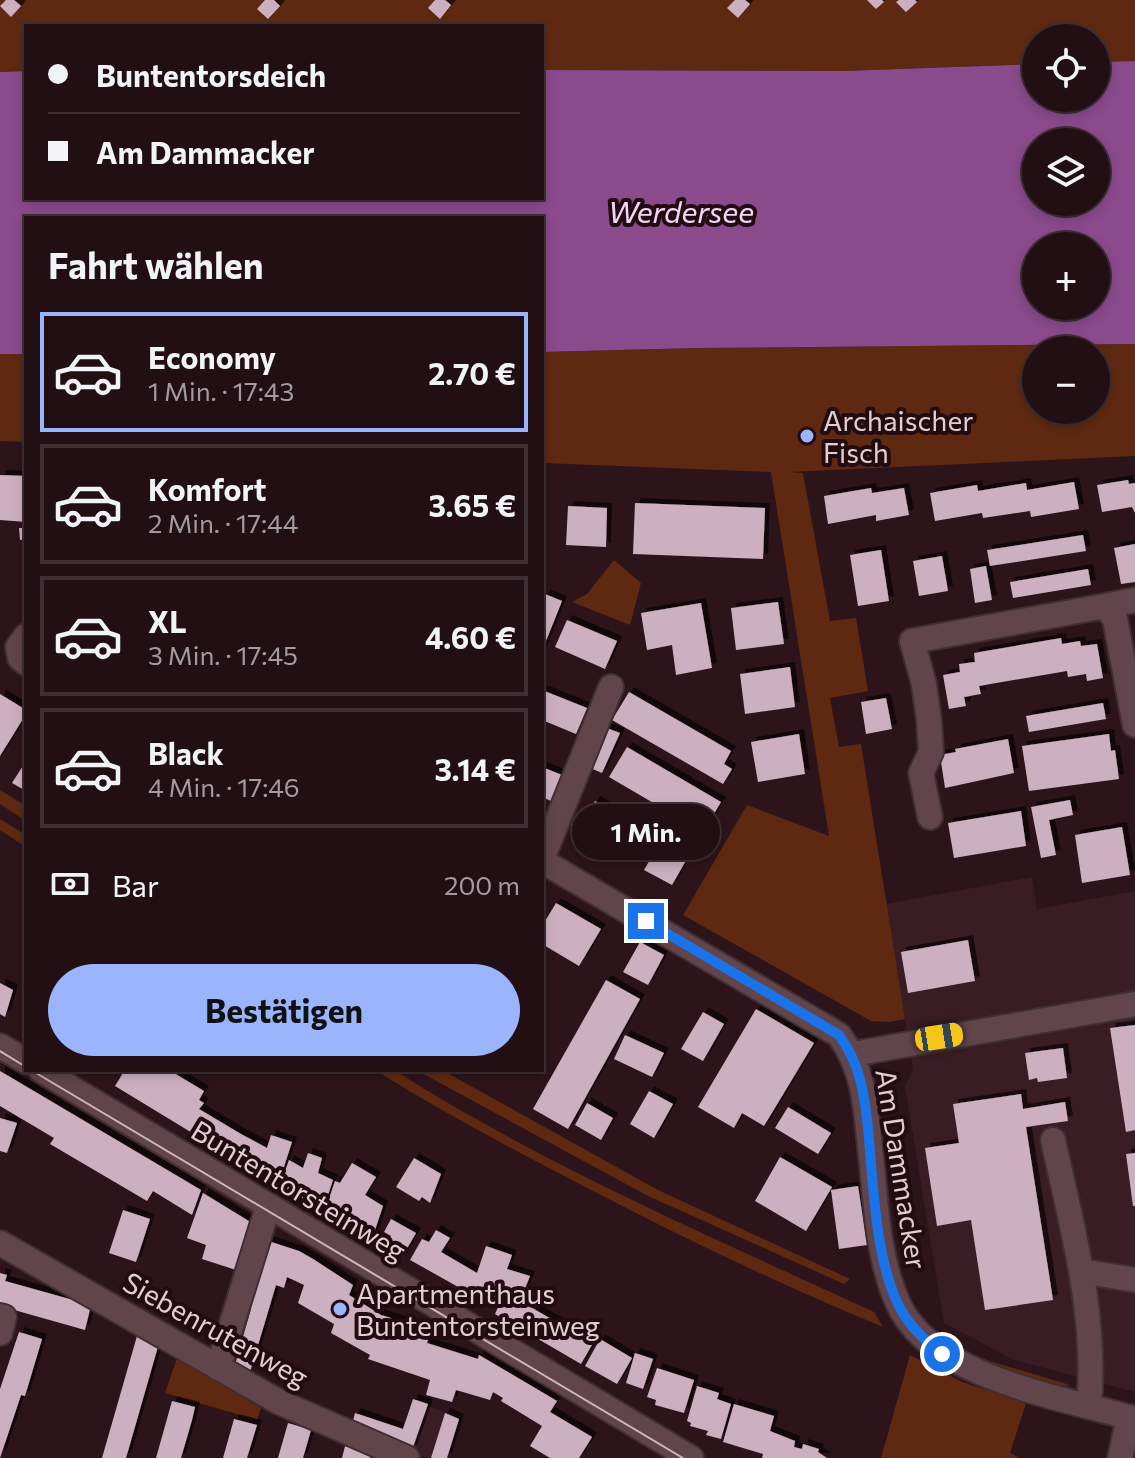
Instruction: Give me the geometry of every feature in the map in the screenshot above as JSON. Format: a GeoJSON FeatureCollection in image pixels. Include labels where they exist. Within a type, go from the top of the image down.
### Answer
{"type":"FeatureCollection","features":[{"type":"Feature","properties":{"kind":"street"},"geometry":{"type":"LineString","coordinates":[[930,817],[921,773],[931,752],[929,720],[924,684],[912,641],[1135,600]]}},
{"type":"Feature","properties":{"kind":"street"},"geometry":{"type":"LineString","coordinates":[[1105,606],[1115,619],[1135,725]]}},
{"type":"Feature","properties":{"kind":"street"},"geometry":{"type":"LineString","coordinates":[[24,639],[18,647],[20,658],[24,661]]}},
{"type":"Feature","properties":{"kind":"street"},"geometry":{"type":"LineString","coordinates":[[544,855],[611,687]]}},
{"type":"Feature","properties":{"kind":"street","name":"Am Dammacker"},"geometry":{"type":"LineString","coordinates":[[544,861],[839,1035],[853,1054],[864,1093],[882,1246],[892,1288],[908,1321],[923,1340],[983,1376],[1132,1418]]}},
{"type":"Feature","properties":{"kind":"street"},"geometry":{"type":"LineString","coordinates":[[853,1054],[1135,1004]]}},
{"type":"Feature","properties":{"kind":"street"},"geometry":{"type":"LineString","coordinates":[[0,1046],[24,1060]]}},
{"type":"Feature","properties":{"kind":"street","name":"Buntentorsteinweg"},"geometry":{"type":"LineString","coordinates":[[44,1072],[691,1458]]}},
{"type":"Feature","properties":{"kind":"street"},"geometry":{"type":"LineString","coordinates":[[1053,1140],[1081,1271],[1090,1333],[1089,1405]]}},
{"type":"Feature","properties":{"kind":"street"},"geometry":{"type":"LineString","coordinates":[[218,1368],[268,1207]]}},
{"type":"Feature","properties":{"kind":"street","name":"Siebenrutenweg"},"geometry":{"type":"LineString","coordinates":[[0,1243],[279,1402],[407,1458]]}},
{"type":"Feature","properties":{"kind":"street"},"geometry":{"type":"LineString","coordinates":[[1081,1271],[1135,1280]]}},
{"type":"Feature","properties":{"kind":"street"},"geometry":{"type":"LineString","coordinates":[[0,1316],[4,1317],[0,1333]]}},
{"type":"Feature","properties":{"kind":"street"},"geometry":{"type":"LineString","coordinates":[[1120,1458],[1132,1418]]}},
{"type":"Feature","properties":{"kind":"shaded area"},"geometry":{"type":"Polygon","coordinates":[[[0,0],[1135,0],[1135,61],[1110,62],[1110,24],[1022,24],[1022,65],[843,71],[544,70],[544,24],[24,24],[24,71],[0,72],[0,0]]]}},
{"type":"Feature","properties":{"kind":"shaded area"},"geometry":{"type":"Polygon","coordinates":[[[1110,344],[1135,344],[1135,456],[788,472],[803,473],[830,621],[856,618],[868,691],[830,698],[839,747],[861,744],[905,1019],[871,1021],[683,915],[747,805],[829,836],[771,472],[544,463],[544,352],[1022,345],[1022,424],[1110,424],[1110,344]]]}},
{"type":"Feature","properties":{"kind":"shaded area"},"geometry":{"type":"Polygon","coordinates":[[[0,354],[24,354],[24,442],[0,441],[0,354]]]}},
{"type":"Feature","properties":{"kind":"shaded area"},"geometry":{"type":"Polygon","coordinates":[[[614,560],[641,583],[630,625],[572,602],[587,594],[614,560]]]}},
{"type":"Feature","properties":{"kind":"shaded area"},"geometry":{"type":"Polygon","coordinates":[[[0,790],[24,805],[24,820],[0,804],[0,790]]]}},
{"type":"Feature","properties":{"kind":"shaded area"},"geometry":{"type":"Polygon","coordinates":[[[0,819],[24,834],[24,846],[0,830],[0,819]]]}},
{"type":"Feature","properties":{"kind":"shaded area"},"geometry":{"type":"Polygon","coordinates":[[[1032,877],[1037,909],[1135,891],[1135,1392],[1014,1360],[944,1323],[905,1087],[913,1069],[886,904],[1032,877]]]}},
{"type":"Feature","properties":{"kind":"shaded area"},"geometry":{"type":"Polygon","coordinates":[[[378,1072],[397,1072],[451,1105],[570,1169],[874,1312],[883,1327],[763,1275],[646,1218],[422,1099],[378,1072]]]}},
{"type":"Feature","properties":{"kind":"shaded area"},"geometry":{"type":"Polygon","coordinates":[[[420,1072],[446,1072],[658,1190],[850,1279],[844,1284],[648,1196],[420,1072]]]}},
{"type":"Feature","properties":{"kind":"shaded area"},"geometry":{"type":"Polygon","coordinates":[[[950,1349],[1070,1385],[1057,1386],[1026,1380],[950,1349]]]}},
{"type":"Feature","properties":{"kind":"shaded area"},"geometry":{"type":"Polygon","coordinates":[[[910,1355],[962,1382],[1026,1403],[1010,1453],[1020,1458],[881,1458],[910,1355]]]}},
{"type":"Feature","properties":{"kind":"shaded area"},"geometry":{"type":"Polygon","coordinates":[[[177,1358],[261,1408],[257,1420],[165,1393],[177,1358]]]}},
{"type":"Feature","properties":{"kind":"shaded area"},"geometry":{"type":"Polygon","coordinates":[[[413,1399],[459,1419],[447,1458],[427,1458],[397,1446],[413,1399]]]}},
{"type":"Feature","properties":{"kind":"water","name":"Werdersee"},"geometry":{"type":"Polygon","coordinates":[[[1135,61],[1135,344],[1110,344],[1110,336],[1022,336],[1022,345],[544,352],[544,216],[24,216],[24,354],[0,354],[0,72],[24,71],[24,200],[544,200],[544,70],[843,71],[1022,65],[1022,112],[1110,112],[1110,62],[1135,61]]]}},
{"type":"Feature","properties":{"kind":"building"},"geometry":{"type":"Polygon","coordinates":[[[6,0],[14,0],[21,6],[11,17],[0,6],[6,0]]]}},
{"type":"Feature","properties":{"kind":"building"},"geometry":{"type":"Polygon","coordinates":[[[265,0],[274,0],[280,6],[268,19],[257,9],[265,0]]]}},
{"type":"Feature","properties":{"kind":"building"},"geometry":{"type":"Polygon","coordinates":[[[435,0],[445,0],[451,5],[440,19],[428,8],[435,0]]]}},
{"type":"Feature","properties":{"kind":"building"},"geometry":{"type":"Polygon","coordinates":[[[735,0],[745,0],[750,4],[738,18],[727,8],[735,0]]]}},
{"type":"Feature","properties":{"kind":"building"},"geometry":{"type":"Polygon","coordinates":[[[867,0],[882,0],[884,2],[876,9],[867,0]]]}},
{"type":"Feature","properties":{"kind":"building"},"geometry":{"type":"Polygon","coordinates":[[[896,2],[917,2],[906,12],[896,2]]]}},
{"type":"Feature","properties":{"kind":"building"},"geometry":{"type":"Polygon","coordinates":[[[0,475],[24,476],[24,522],[0,520],[0,475]]]}},
{"type":"Feature","properties":{"kind":"building"},"geometry":{"type":"Polygon","coordinates":[[[1128,480],[1129,484],[1135,483],[1135,513],[1132,507],[1102,512],[1097,485],[1128,480]]]}},
{"type":"Feature","properties":{"kind":"building"},"geometry":{"type":"Polygon","coordinates":[[[1074,482],[1079,509],[1031,517],[1030,511],[983,518],[982,513],[935,521],[930,493],[977,485],[978,491],[1026,483],[1027,490],[1074,482]]]}},
{"type":"Feature","properties":{"kind":"building"},"geometry":{"type":"Polygon","coordinates":[[[871,488],[872,493],[904,488],[909,515],[876,521],[876,515],[828,524],[824,496],[871,488]]]}},
{"type":"Feature","properties":{"kind":"building"},"geometry":{"type":"Polygon","coordinates":[[[635,503],[765,508],[763,559],[633,554],[635,503]]]}},
{"type":"Feature","properties":{"kind":"building"},"geometry":{"type":"Polygon","coordinates":[[[568,506],[607,508],[606,547],[566,545],[568,506]]]}},
{"type":"Feature","properties":{"kind":"building"},"geometry":{"type":"Polygon","coordinates":[[[19,528],[24,528],[24,539],[20,540],[19,528]]]}},
{"type":"Feature","properties":{"kind":"building"},"geometry":{"type":"Polygon","coordinates":[[[1083,535],[1086,551],[990,566],[987,550],[1083,535]]]}},
{"type":"Feature","properties":{"kind":"building"},"geometry":{"type":"Polygon","coordinates":[[[1135,544],[1135,582],[1121,584],[1114,548],[1135,544]]]}},
{"type":"Feature","properties":{"kind":"building"},"geometry":{"type":"Polygon","coordinates":[[[881,550],[889,601],[858,606],[850,555],[881,550]]]}},
{"type":"Feature","properties":{"kind":"building"},"geometry":{"type":"Polygon","coordinates":[[[942,556],[948,591],[919,596],[913,561],[942,556]]]}},
{"type":"Feature","properties":{"kind":"building"},"geometry":{"type":"Polygon","coordinates":[[[986,566],[992,600],[975,603],[970,569],[986,566]]]}},
{"type":"Feature","properties":{"kind":"building"},"geometry":{"type":"Polygon","coordinates":[[[1088,569],[1091,585],[1013,598],[1010,582],[1088,569]]]}},
{"type":"Feature","properties":{"kind":"building"},"geometry":{"type":"Polygon","coordinates":[[[545,594],[562,601],[544,646],[546,614],[545,594]]]}},
{"type":"Feature","properties":{"kind":"building"},"geometry":{"type":"Polygon","coordinates":[[[778,602],[784,644],[736,650],[731,608],[778,602]]]}},
{"type":"Feature","properties":{"kind":"building"},"geometry":{"type":"Polygon","coordinates":[[[701,603],[712,668],[676,675],[672,645],[647,650],[641,613],[701,603]]]}},
{"type":"Feature","properties":{"kind":"building"},"geometry":{"type":"Polygon","coordinates":[[[567,620],[617,641],[605,669],[555,647],[567,620]]]}},
{"type":"Feature","properties":{"kind":"building"},"geometry":{"type":"Polygon","coordinates":[[[1061,638],[1062,644],[1080,641],[1081,646],[1097,644],[1103,678],[1087,681],[1086,674],[1068,677],[1067,671],[979,686],[981,694],[964,697],[966,706],[949,709],[943,675],[960,672],[959,664],[975,662],[974,653],[1061,638]]]}},
{"type":"Feature","properties":{"kind":"building"},"geometry":{"type":"Polygon","coordinates":[[[790,667],[795,707],[745,714],[740,674],[790,667]]]}},
{"type":"Feature","properties":{"kind":"building"},"geometry":{"type":"Polygon","coordinates":[[[544,691],[587,708],[576,734],[544,721],[544,691]]]}},
{"type":"Feature","properties":{"kind":"building"},"geometry":{"type":"Polygon","coordinates":[[[629,692],[731,751],[724,764],[732,769],[723,784],[612,720],[629,692]]]}},
{"type":"Feature","properties":{"kind":"building"},"geometry":{"type":"Polygon","coordinates":[[[0,694],[24,709],[24,717],[0,756],[0,694]]]}},
{"type":"Feature","properties":{"kind":"building"},"geometry":{"type":"Polygon","coordinates":[[[886,698],[892,729],[866,734],[861,702],[886,698]]]}},
{"type":"Feature","properties":{"kind":"building"},"geometry":{"type":"Polygon","coordinates":[[[1103,703],[1106,719],[1029,732],[1026,716],[1103,703]]]}},
{"type":"Feature","properties":{"kind":"building"},"geometry":{"type":"Polygon","coordinates":[[[604,727],[620,733],[602,773],[588,767],[604,727]]]}},
{"type":"Feature","properties":{"kind":"building"},"geometry":{"type":"Polygon","coordinates":[[[799,734],[805,774],[758,782],[751,742],[799,734]]]}},
{"type":"Feature","properties":{"kind":"building"},"geometry":{"type":"Polygon","coordinates":[[[1109,734],[1119,779],[1029,791],[1022,746],[1109,734]]]}},
{"type":"Feature","properties":{"kind":"building"},"geometry":{"type":"Polygon","coordinates":[[[1008,739],[1014,773],[945,788],[940,755],[956,752],[955,749],[1008,739]]]}},
{"type":"Feature","properties":{"kind":"building"},"geometry":{"type":"Polygon","coordinates":[[[627,747],[721,802],[703,832],[609,777],[627,747]]]}},
{"type":"Feature","properties":{"kind":"building"},"geometry":{"type":"Polygon","coordinates":[[[24,764],[24,790],[12,783],[24,764]]]}},
{"type":"Feature","properties":{"kind":"building"},"geometry":{"type":"Polygon","coordinates":[[[544,768],[562,775],[551,801],[544,798],[544,768]]]}},
{"type":"Feature","properties":{"kind":"building"},"geometry":{"type":"Polygon","coordinates":[[[1070,800],[1073,815],[1049,820],[1056,855],[1041,858],[1031,807],[1070,800]]]}},
{"type":"Feature","properties":{"kind":"building"},"geometry":{"type":"Polygon","coordinates":[[[595,801],[623,817],[603,849],[576,833],[595,801]]]}},
{"type":"Feature","properties":{"kind":"building"},"geometry":{"type":"Polygon","coordinates":[[[1021,811],[1026,846],[954,858],[948,823],[1021,811]]]}},
{"type":"Feature","properties":{"kind":"building"},"geometry":{"type":"Polygon","coordinates":[[[1122,827],[1130,875],[1082,883],[1075,835],[1122,827]]]}},
{"type":"Feature","properties":{"kind":"building"},"geometry":{"type":"Polygon","coordinates":[[[661,841],[688,857],[672,885],[644,870],[661,841]]]}},
{"type":"Feature","properties":{"kind":"building"},"geometry":{"type":"Polygon","coordinates":[[[556,903],[601,929],[579,966],[544,945],[544,923],[556,903]]]}},
{"type":"Feature","properties":{"kind":"building"},"geometry":{"type":"Polygon","coordinates":[[[968,940],[975,981],[908,993],[901,952],[968,940]]]}},
{"type":"Feature","properties":{"kind":"building"},"geometry":{"type":"Polygon","coordinates":[[[640,942],[664,955],[648,985],[623,972],[640,942]]]}},
{"type":"Feature","properties":{"kind":"building"},"geometry":{"type":"Polygon","coordinates":[[[606,980],[640,999],[568,1129],[533,1109],[606,980]]]}},
{"type":"Feature","properties":{"kind":"building"},"geometry":{"type":"Polygon","coordinates":[[[0,983],[13,990],[5,1017],[0,1014],[0,983]]]}},
{"type":"Feature","properties":{"kind":"building"},"geometry":{"type":"Polygon","coordinates":[[[756,1009],[814,1043],[764,1126],[742,1113],[734,1128],[698,1107],[756,1009]]]}},
{"type":"Feature","properties":{"kind":"building"},"geometry":{"type":"Polygon","coordinates":[[[703,1012],[724,1024],[703,1061],[681,1049],[703,1012]]]}},
{"type":"Feature","properties":{"kind":"building"},"geometry":{"type":"Polygon","coordinates":[[[1135,1025],[1135,1130],[1126,1132],[1110,1028],[1135,1025]]]}},
{"type":"Feature","properties":{"kind":"building"},"geometry":{"type":"Polygon","coordinates":[[[625,1035],[664,1053],[652,1077],[614,1059],[625,1035]]]}},
{"type":"Feature","properties":{"kind":"building"},"geometry":{"type":"Polygon","coordinates":[[[1063,1048],[1067,1078],[1038,1082],[1037,1078],[1029,1080],[1025,1053],[1063,1048]]]}},
{"type":"Feature","properties":{"kind":"building"},"geometry":{"type":"Polygon","coordinates":[[[0,1071],[201,1190],[192,1215],[153,1191],[147,1201],[50,1144],[54,1138],[0,1106],[0,1071]]]}},
{"type":"Feature","properties":{"kind":"building"},"geometry":{"type":"Polygon","coordinates":[[[172,1072],[204,1091],[199,1100],[204,1103],[199,1109],[241,1134],[267,1148],[271,1135],[292,1142],[278,1185],[115,1086],[123,1073],[172,1072]]]}},
{"type":"Feature","properties":{"kind":"building"},"geometry":{"type":"Polygon","coordinates":[[[649,1091],[673,1104],[654,1138],[630,1124],[649,1091]]]}},
{"type":"Feature","properties":{"kind":"building"},"geometry":{"type":"Polygon","coordinates":[[[1021,1094],[1023,1109],[1065,1102],[1068,1121],[1026,1127],[1053,1300],[985,1310],[971,1220],[937,1226],[925,1148],[959,1143],[953,1104],[1021,1094]]]}},
{"type":"Feature","properties":{"kind":"building"},"geometry":{"type":"Polygon","coordinates":[[[587,1103],[613,1118],[601,1140],[575,1125],[587,1103]]]}},
{"type":"Feature","properties":{"kind":"building"},"geometry":{"type":"Polygon","coordinates":[[[788,1107],[831,1133],[818,1154],[775,1128],[788,1107]]]}},
{"type":"Feature","properties":{"kind":"building"},"geometry":{"type":"Polygon","coordinates":[[[0,1118],[17,1123],[7,1153],[0,1151],[0,1118]]]}},
{"type":"Feature","properties":{"kind":"building"},"geometry":{"type":"Polygon","coordinates":[[[308,1153],[322,1158],[318,1173],[333,1180],[323,1210],[280,1186],[289,1160],[303,1168],[308,1153]]]}},
{"type":"Feature","properties":{"kind":"building"},"geometry":{"type":"Polygon","coordinates":[[[1135,1153],[1135,1206],[1133,1206],[1126,1154],[1135,1153]]]}},
{"type":"Feature","properties":{"kind":"building"},"geometry":{"type":"Polygon","coordinates":[[[780,1157],[832,1187],[806,1231],[755,1201],[780,1157]]]}},
{"type":"Feature","properties":{"kind":"building"},"geometry":{"type":"Polygon","coordinates":[[[414,1158],[441,1174],[430,1203],[422,1197],[419,1201],[396,1187],[414,1158]]]}},
{"type":"Feature","properties":{"kind":"building"},"geometry":{"type":"Polygon","coordinates":[[[352,1163],[376,1177],[365,1195],[383,1206],[372,1239],[325,1211],[335,1181],[340,1183],[352,1163]]]}},
{"type":"Feature","properties":{"kind":"building"},"geometry":{"type":"Polygon","coordinates":[[[858,1186],[867,1245],[839,1249],[831,1190],[858,1186]]]}},
{"type":"Feature","properties":{"kind":"building"},"geometry":{"type":"Polygon","coordinates":[[[203,1193],[252,1223],[236,1270],[202,1259],[206,1245],[187,1238],[203,1193]]]}},
{"type":"Feature","properties":{"kind":"building"},"geometry":{"type":"Polygon","coordinates":[[[123,1210],[150,1219],[136,1262],[109,1253],[123,1210]]]}},
{"type":"Feature","properties":{"kind":"building"},"geometry":{"type":"Polygon","coordinates":[[[391,1219],[416,1233],[402,1257],[384,1247],[391,1236],[384,1232],[391,1219]]]}},
{"type":"Feature","properties":{"kind":"building"},"geometry":{"type":"Polygon","coordinates":[[[436,1230],[450,1238],[441,1252],[477,1273],[486,1246],[512,1255],[507,1269],[530,1276],[520,1301],[593,1343],[581,1364],[495,1314],[499,1305],[469,1293],[410,1260],[422,1239],[429,1242],[436,1230]]]}},
{"type":"Feature","properties":{"kind":"building"},"geometry":{"type":"Polygon","coordinates":[[[262,1239],[313,1259],[353,1285],[349,1295],[381,1315],[431,1330],[427,1343],[478,1359],[479,1355],[557,1401],[550,1412],[592,1437],[579,1458],[550,1458],[530,1446],[542,1426],[501,1401],[503,1398],[493,1392],[490,1400],[456,1390],[452,1402],[426,1395],[430,1380],[368,1359],[370,1355],[331,1333],[334,1324],[298,1303],[304,1285],[287,1277],[284,1288],[276,1285],[250,1372],[234,1368],[251,1309],[242,1306],[262,1239]]]}},
{"type":"Feature","properties":{"kind":"building"},"geometry":{"type":"Polygon","coordinates":[[[0,1273],[7,1275],[5,1281],[91,1305],[85,1330],[0,1306],[0,1273]]]}},
{"type":"Feature","properties":{"kind":"building"},"geometry":{"type":"Polygon","coordinates":[[[19,1332],[42,1339],[25,1396],[21,1395],[0,1458],[0,1389],[19,1332]]]}},
{"type":"Feature","properties":{"kind":"building"},"geometry":{"type":"Polygon","coordinates":[[[137,1336],[159,1343],[126,1458],[102,1458],[137,1336]]]}},
{"type":"Feature","properties":{"kind":"building"},"geometry":{"type":"Polygon","coordinates":[[[600,1339],[632,1358],[617,1384],[585,1366],[600,1339]]]}},
{"type":"Feature","properties":{"kind":"building"},"geometry":{"type":"Polygon","coordinates":[[[635,1353],[653,1359],[643,1389],[626,1383],[635,1353]]]}},
{"type":"Feature","properties":{"kind":"building"},"geometry":{"type":"Polygon","coordinates":[[[657,1368],[694,1380],[684,1413],[655,1405],[656,1400],[647,1397],[657,1368]]]}},
{"type":"Feature","properties":{"kind":"building"},"geometry":{"type":"Polygon","coordinates":[[[697,1386],[719,1393],[717,1399],[731,1404],[721,1439],[706,1435],[708,1431],[690,1426],[691,1423],[687,1421],[697,1386]]]}},
{"type":"Feature","properties":{"kind":"building"},"geometry":{"type":"Polygon","coordinates":[[[413,1399],[428,1404],[412,1450],[351,1428],[355,1413],[403,1429],[413,1399]]]}},
{"type":"Feature","properties":{"kind":"building"},"geometry":{"type":"Polygon","coordinates":[[[172,1401],[195,1407],[192,1420],[181,1458],[156,1458],[172,1401]]]}},
{"type":"Feature","properties":{"kind":"building"},"geometry":{"type":"Polygon","coordinates":[[[734,1404],[774,1416],[770,1431],[795,1441],[794,1447],[802,1449],[803,1444],[819,1449],[818,1452],[827,1458],[762,1458],[763,1454],[723,1442],[734,1404]]]}},
{"type":"Feature","properties":{"kind":"building"},"geometry":{"type":"Polygon","coordinates":[[[445,1413],[459,1419],[447,1458],[431,1458],[445,1413]]]}},
{"type":"Feature","properties":{"kind":"building"},"geometry":{"type":"Polygon","coordinates":[[[234,1419],[257,1425],[247,1458],[223,1458],[234,1419]]]}},
{"type":"Feature","properties":{"kind":"building"},"geometry":{"type":"Polygon","coordinates":[[[288,1423],[311,1430],[303,1458],[278,1458],[288,1423]]]}},
{"type":"Feature","properties":{"kind":"building"},"geometry":{"type":"Polygon","coordinates":[[[345,1446],[371,1454],[370,1458],[342,1458],[345,1446]]]}},
{"type":"Feature","properties":{"kind":"tram line"},"geometry":{"type":"LineString","coordinates":[[0,1051],[24,1066]]}},
{"type":"Feature","properties":{"kind":"tram line"},"geometry":{"type":"LineString","coordinates":[[34,1072],[683,1458]]}},
{"type":"Feature","properties":{"kind":"place","name":"Archaischer Fisch"},"geometry":{"type":"Point","coordinates":[807,436]}},
{"type":"Feature","properties":{"kind":"place","name":"Apartmenthaus Buntentorsteinweg"},"geometry":{"type":"Point","coordinates":[340,1309]}},
{"type":"Feature","properties":{"kind":"route"},"geometry":{"type":"LineString","coordinates":[[646,921],[839,1035],[853,1054],[864,1093],[876,1207],[892,1288],[908,1321],[923,1340],[942,1354]]}}]}
